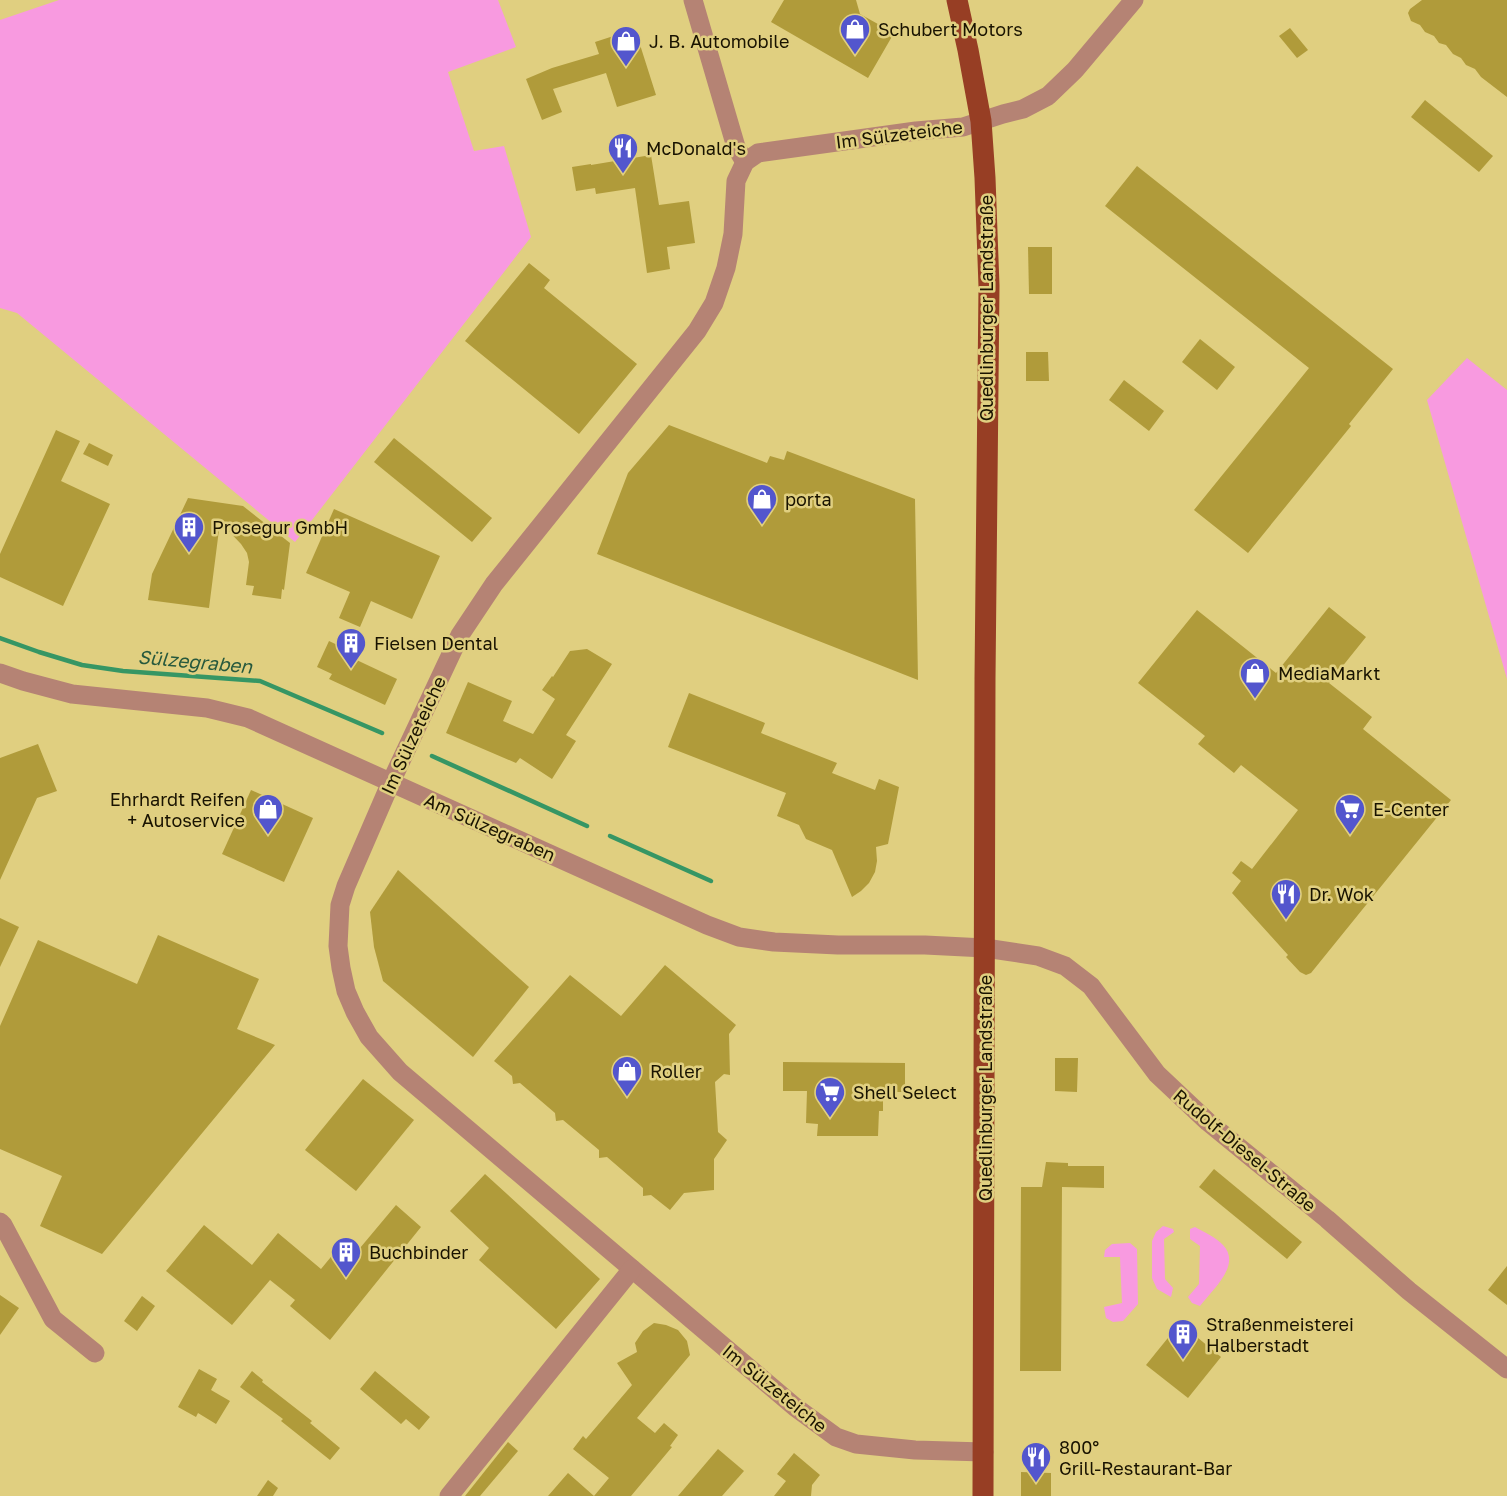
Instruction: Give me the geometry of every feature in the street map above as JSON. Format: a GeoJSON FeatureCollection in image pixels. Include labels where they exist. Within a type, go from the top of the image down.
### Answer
{"type":"FeatureCollection","features":[{"type":"Feature","properties":{"kind":"main road","name":"Quedlinburger Landstraße"},"geometry":{"type":"LineString","coordinates":[[957,0],[981,121],[989,286],[983,1496]]}},
{"type":"Feature","properties":{"kind":"street"},"geometry":{"type":"LineString","coordinates":[[693,0],[736,147],[745,162]]}},
{"type":"Feature","properties":{"kind":"street","name":"Im Sülzeteiche"},"geometry":{"type":"LineString","coordinates":[[984,1452],[880,1447],[844,1441],[826,1431],[400,1072],[369,1037],[346,991],[341,968],[338,926],[340,905],[391,782],[460,635],[494,584],[672,364],[714,303],[726,268],[733,234],[736,181],[745,162],[758,153],[963,127],[1023,110],[1048,96],[1075,70],[1134,0]]}},
{"type":"Feature","properties":{"kind":"street","name":"Am Sülzegraben"},"geometry":{"type":"LineString","coordinates":[[0,673],[72,694],[207,708],[248,718],[739,937],[788,944],[985,947]]}},
{"type":"Feature","properties":{"kind":"street","name":"Rudolf-Diesel-Straße"},"geometry":{"type":"LineString","coordinates":[[985,947],[1045,958],[1065,966],[1083,979],[1100,997],[1157,1074],[1183,1100],[1507,1369]]}},
{"type":"Feature","properties":{"kind":"street"},"geometry":{"type":"LineString","coordinates":[[0,1222],[53,1319],[94,1353]]}},
{"type":"Feature","properties":{"kind":"street"},"geometry":{"type":"LineString","coordinates":[[449,1496],[632,1269]]}},
{"type":"Feature","properties":{"kind":"shaded area"},"geometry":{"type":"Polygon","coordinates":[[[59,0],[498,0],[516,47],[448,72],[474,151],[504,146],[531,237],[295,542],[17,313],[0,308],[0,20],[59,0]]]}},
{"type":"Feature","properties":{"kind":"shaded area"},"geometry":{"type":"Polygon","coordinates":[[[1467,358],[1507,390],[1507,679],[1427,400],[1467,358]]]}},
{"type":"Feature","properties":{"kind":"shaded area"},"geometry":{"type":"Polygon","coordinates":[[[1163,1226],[1173,1229],[1174,1232],[1164,1239],[1165,1279],[1173,1288],[1171,1297],[1157,1289],[1152,1278],[1152,1241],[1163,1226]]]}},
{"type":"Feature","properties":{"kind":"shaded area"},"geometry":{"type":"Polygon","coordinates":[[[1195,1227],[1223,1245],[1229,1261],[1218,1285],[1200,1306],[1192,1303],[1188,1297],[1199,1284],[1200,1246],[1190,1239],[1190,1229],[1195,1227]]]}},
{"type":"Feature","properties":{"kind":"shaded area"},"geometry":{"type":"Polygon","coordinates":[[[1130,1243],[1137,1249],[1138,1304],[1123,1321],[1113,1322],[1106,1318],[1104,1307],[1122,1303],[1120,1257],[1104,1257],[1105,1250],[1112,1244],[1130,1243]]]}},
{"type":"Feature","properties":{"kind":"building","name":"Schubert Motors"},"geometry":{"type":"Polygon","coordinates":[[[784,0],[856,0],[860,14],[894,33],[868,78],[771,22],[784,0]]]}},
{"type":"Feature","properties":{"kind":"building"},"geometry":{"type":"Polygon","coordinates":[[[1422,0],[1507,0],[1507,97],[1453,54],[1446,45],[1439,43],[1420,25],[1411,21],[1408,13],[1410,9],[1422,0]]]}},
{"type":"Feature","properties":{"kind":"building"},"geometry":{"type":"Polygon","coordinates":[[[1290,28],[1308,50],[1297,58],[1279,36],[1290,28]]]}},
{"type":"Feature","properties":{"kind":"building"},"geometry":{"type":"Polygon","coordinates":[[[635,29],[656,95],[617,107],[606,73],[553,89],[562,112],[542,120],[526,79],[599,54],[595,42],[635,29]]]}},
{"type":"Feature","properties":{"kind":"building"},"geometry":{"type":"Polygon","coordinates":[[[1425,100],[1493,156],[1479,172],[1411,117],[1425,100]]]}},
{"type":"Feature","properties":{"kind":"building"},"geometry":{"type":"Polygon","coordinates":[[[651,155],[659,205],[689,201],[695,243],[667,247],[670,269],[647,273],[635,188],[596,194],[595,188],[576,191],[572,167],[651,155]]]}},
{"type":"Feature","properties":{"kind":"building"},"geometry":{"type":"Polygon","coordinates":[[[1137,166],[1393,369],[1349,424],[1351,426],[1248,553],[1194,510],[1309,368],[1105,206],[1137,166]]]}},
{"type":"Feature","properties":{"kind":"building"},"geometry":{"type":"Polygon","coordinates":[[[1028,247],[1052,247],[1052,294],[1029,294],[1028,247]]]}},
{"type":"Feature","properties":{"kind":"building"},"geometry":{"type":"Polygon","coordinates":[[[529,263],[550,280],[544,288],[637,364],[579,434],[465,341],[529,263]]]}},
{"type":"Feature","properties":{"kind":"building"},"geometry":{"type":"Polygon","coordinates":[[[1200,339],[1235,367],[1217,390],[1182,362],[1200,339]]]}},
{"type":"Feature","properties":{"kind":"building"},"geometry":{"type":"Polygon","coordinates":[[[1026,352],[1048,352],[1049,381],[1026,381],[1026,352]]]}},
{"type":"Feature","properties":{"kind":"building"},"geometry":{"type":"Polygon","coordinates":[[[1124,380],[1164,411],[1149,431],[1109,400],[1124,380]]]}},
{"type":"Feature","properties":{"kind":"building","name":"porta"},"geometry":{"type":"Polygon","coordinates":[[[669,425],[767,463],[770,456],[784,460],[787,451],[915,499],[918,680],[597,554],[628,473],[669,425]]]}},
{"type":"Feature","properties":{"kind":"building"},"geometry":{"type":"Polygon","coordinates":[[[56,430],[80,441],[61,481],[110,504],[63,606],[0,577],[0,554],[56,430]]]}},
{"type":"Feature","properties":{"kind":"building"},"geometry":{"type":"Polygon","coordinates":[[[394,438],[492,518],[472,542],[374,462],[394,438]]]}},
{"type":"Feature","properties":{"kind":"building"},"geometry":{"type":"Polygon","coordinates":[[[89,443],[113,455],[108,466],[83,454],[89,443]]]}},
{"type":"Feature","properties":{"kind":"building","name":"Prosegur GmbH"},"geometry":{"type":"Polygon","coordinates":[[[188,498],[243,506],[290,543],[281,599],[252,595],[254,586],[246,585],[249,562],[247,553],[220,522],[209,608],[148,600],[152,574],[188,498]]]}},
{"type":"Feature","properties":{"kind":"building"},"geometry":{"type":"Polygon","coordinates":[[[334,509],[440,556],[412,619],[371,601],[360,627],[339,618],[350,592],[306,573],[334,509]]]}},
{"type":"Feature","properties":{"kind":"building"},"geometry":{"type":"Polygon","coordinates":[[[1329,607],[1366,637],[1329,683],[1372,717],[1363,729],[1451,800],[1311,973],[1306,975],[1286,957],[1288,955],[1232,893],[1241,881],[1232,873],[1241,861],[1252,869],[1298,810],[1241,765],[1234,773],[1198,744],[1205,736],[1138,683],[1197,610],[1276,673],[1329,607]]]}},
{"type":"Feature","properties":{"kind":"building","name":"Fielsen Dental"},"geometry":{"type":"Polygon","coordinates":[[[329,641],[348,650],[346,655],[397,679],[385,705],[329,679],[332,674],[317,667],[329,641]]]}},
{"type":"Feature","properties":{"kind":"building"},"geometry":{"type":"Polygon","coordinates":[[[587,649],[612,664],[566,735],[576,741],[552,779],[520,758],[516,763],[446,733],[468,682],[512,701],[503,721],[533,734],[555,699],[542,690],[570,651],[587,649]]]}},
{"type":"Feature","properties":{"kind":"building"},"geometry":{"type":"Polygon","coordinates":[[[689,693],[765,723],[761,733],[837,763],[832,773],[875,790],[879,779],[899,787],[888,844],[876,847],[875,872],[861,891],[852,897],[832,850],[806,839],[799,825],[777,816],[786,793],[668,747],[689,693]]]}},
{"type":"Feature","properties":{"kind":"building"},"geometry":{"type":"Polygon","coordinates":[[[38,744],[57,791],[37,798],[0,880],[0,758],[38,744]]]}},
{"type":"Feature","properties":{"kind":"building","name":"Ehrhardt Reifen + Autoservice"},"geometry":{"type":"Polygon","coordinates":[[[251,790],[313,818],[284,882],[222,854],[251,790]]]}},
{"type":"Feature","properties":{"kind":"building"},"geometry":{"type":"Polygon","coordinates":[[[398,870],[529,987],[473,1057],[383,981],[374,947],[370,912],[398,870]]]}},
{"type":"Feature","properties":{"kind":"building"},"geometry":{"type":"Polygon","coordinates":[[[0,918],[19,927],[0,967],[0,918]]]}},
{"type":"Feature","properties":{"kind":"building"},"geometry":{"type":"Polygon","coordinates":[[[158,935],[259,979],[237,1029],[275,1045],[102,1254],[40,1226],[62,1176],[0,1149],[0,1026],[38,940],[137,984],[158,935]]]}},
{"type":"Feature","properties":{"kind":"building","name":"Roller"},"geometry":{"type":"Polygon","coordinates":[[[665,965],[736,1025],[729,1034],[730,1075],[724,1074],[715,1082],[718,1132],[727,1140],[714,1159],[714,1190],[684,1193],[670,1210],[651,1195],[643,1196],[643,1188],[607,1157],[599,1158],[599,1150],[563,1120],[556,1121],[555,1113],[520,1083],[513,1084],[512,1076],[494,1061],[570,975],[621,1016],[665,965]]]}},
{"type":"Feature","properties":{"kind":"building"},"geometry":{"type":"Polygon","coordinates":[[[1055,1058],[1078,1058],[1077,1092],[1055,1091],[1055,1058]]]}},
{"type":"Feature","properties":{"kind":"building"},"geometry":{"type":"Polygon","coordinates":[[[783,1062],[905,1063],[905,1092],[883,1092],[883,1111],[879,1111],[878,1136],[817,1136],[818,1124],[806,1123],[807,1091],[783,1091],[783,1062]]]}},
{"type":"Feature","properties":{"kind":"building"},"geometry":{"type":"Polygon","coordinates":[[[363,1079],[414,1120],[356,1191],[305,1150],[363,1079]]]}},
{"type":"Feature","properties":{"kind":"building"},"geometry":{"type":"Polygon","coordinates":[[[1046,1162],[1068,1163],[1068,1166],[1104,1166],[1104,1188],[1062,1187],[1061,1371],[1020,1371],[1021,1187],[1042,1187],[1046,1162]]]}},
{"type":"Feature","properties":{"kind":"building"},"geometry":{"type":"Polygon","coordinates":[[[1214,1169],[1302,1242],[1287,1259],[1199,1187],[1214,1169]]]}},
{"type":"Feature","properties":{"kind":"building"},"geometry":{"type":"Polygon","coordinates":[[[485,1174],[600,1279],[556,1329],[479,1260],[489,1248],[450,1211],[485,1174]]]}},
{"type":"Feature","properties":{"kind":"building"},"geometry":{"type":"Polygon","coordinates":[[[396,1205],[421,1227],[330,1340],[290,1306],[295,1300],[270,1280],[232,1325],[166,1271],[204,1225],[252,1265],[278,1233],[321,1269],[335,1252],[360,1248],[396,1205]]]}},
{"type":"Feature","properties":{"kind":"building"},"geometry":{"type":"Polygon","coordinates":[[[1507,1266],[1507,1305],[1488,1290],[1507,1266]]]}},
{"type":"Feature","properties":{"kind":"building"},"geometry":{"type":"Polygon","coordinates":[[[0,1295],[19,1308],[0,1335],[0,1295]]]}},
{"type":"Feature","properties":{"kind":"building"},"geometry":{"type":"Polygon","coordinates":[[[142,1296],[155,1306],[137,1331],[124,1321],[142,1296]]]}},
{"type":"Feature","properties":{"kind":"building"},"geometry":{"type":"Polygon","coordinates":[[[654,1323],[678,1330],[687,1341],[690,1355],[637,1418],[655,1433],[664,1423],[678,1435],[670,1446],[672,1447],[631,1496],[594,1496],[609,1478],[573,1449],[583,1436],[586,1439],[632,1385],[617,1363],[637,1352],[635,1343],[643,1331],[654,1323]]]}},
{"type":"Feature","properties":{"kind":"building","name":"Straßenmeisterei Halberstadt"},"geometry":{"type":"Polygon","coordinates":[[[1180,1323],[1221,1357],[1188,1398],[1146,1365],[1180,1323]]]}},
{"type":"Feature","properties":{"kind":"building"},"geometry":{"type":"Polygon","coordinates":[[[199,1369],[217,1379],[211,1390],[230,1401],[216,1424],[198,1413],[196,1417],[178,1407],[199,1369]]]}},
{"type":"Feature","properties":{"kind":"building"},"geometry":{"type":"Polygon","coordinates":[[[252,1371],[340,1448],[330,1460],[281,1421],[283,1419],[240,1387],[252,1371]]]}},
{"type":"Feature","properties":{"kind":"building"},"geometry":{"type":"Polygon","coordinates":[[[375,1371],[430,1417],[419,1430],[406,1419],[401,1424],[360,1389],[375,1371]]]}},
{"type":"Feature","properties":{"kind":"building"},"geometry":{"type":"Polygon","coordinates":[[[508,1442],[518,1451],[480,1496],[465,1496],[508,1442]]]}},
{"type":"Feature","properties":{"kind":"building"},"geometry":{"type":"Polygon","coordinates":[[[718,1449],[744,1471],[722,1496],[678,1496],[718,1449]]]}},
{"type":"Feature","properties":{"kind":"building"},"geometry":{"type":"Polygon","coordinates":[[[794,1453],[820,1475],[812,1485],[811,1496],[774,1496],[786,1481],[777,1474],[794,1453]]]}},
{"type":"Feature","properties":{"kind":"building","name":"800° Grill-Restaurant-Bar"},"geometry":{"type":"Polygon","coordinates":[[[1021,1472],[1051,1473],[1051,1496],[1021,1496],[1021,1472]]]}},
{"type":"Feature","properties":{"kind":"building"},"geometry":{"type":"Polygon","coordinates":[[[568,1473],[594,1496],[548,1496],[568,1473]]]}},
{"type":"Feature","properties":{"kind":"building"},"geometry":{"type":"Polygon","coordinates":[[[268,1480],[278,1488],[273,1496],[257,1496],[268,1480]]]}},
{"type":"Feature","properties":{"kind":"waterway","name":"Sülzegraben"},"geometry":{"type":"LineString","coordinates":[[0,638],[82,665],[123,671],[260,681],[382,733]]}},
{"type":"Feature","properties":{"kind":"waterway","name":"Sülzegraben"},"geometry":{"type":"LineString","coordinates":[[432,756],[587,826]]}},
{"type":"Feature","properties":{"kind":"waterway","name":"Sülzegraben"},"geometry":{"type":"LineString","coordinates":[[610,836],[711,881]]}},
{"type":"Feature","properties":{"kind":"place","name":"Schubert Motors"},"geometry":{"type":"Point","coordinates":[855,56]}},
{"type":"Feature","properties":{"kind":"place","name":"J. B. Automobile"},"geometry":{"type":"Point","coordinates":[626,68]}},
{"type":"Feature","properties":{"kind":"place","name":"McDonald's"},"geometry":{"type":"Point","coordinates":[623,175]}},
{"type":"Feature","properties":{"kind":"place","name":"porta"},"geometry":{"type":"Point","coordinates":[762,526]}},
{"type":"Feature","properties":{"kind":"place","name":"Prosegur GmbH"},"geometry":{"type":"Point","coordinates":[189,554]}},
{"type":"Feature","properties":{"kind":"place","name":"Fielsen Dental"},"geometry":{"type":"Point","coordinates":[351,670]}},
{"type":"Feature","properties":{"kind":"place","name":"MediaMarkt"},"geometry":{"type":"Point","coordinates":[1255,700]}},
{"type":"Feature","properties":{"kind":"place","name":"Ehrhardt Reifen + Autoservice"},"geometry":{"type":"Point","coordinates":[268,836]}},
{"type":"Feature","properties":{"kind":"place","name":"E-Center"},"geometry":{"type":"Point","coordinates":[1350,836]}},
{"type":"Feature","properties":{"kind":"place","name":"Dr. Wok"},"geometry":{"type":"Point","coordinates":[1286,921]}},
{"type":"Feature","properties":{"kind":"place","name":"Roller"},"geometry":{"type":"Point","coordinates":[627,1098]}},
{"type":"Feature","properties":{"kind":"place","name":"Shell Select"},"geometry":{"type":"Point","coordinates":[830,1119]}},
{"type":"Feature","properties":{"kind":"place","name":"Buchbinder"},"geometry":{"type":"Point","coordinates":[346,1279]}},
{"type":"Feature","properties":{"kind":"place","name":"Straßenmeisterei Halberstadt"},"geometry":{"type":"Point","coordinates":[1183,1361]}},
{"type":"Feature","properties":{"kind":"place","name":"800° Grill-Restaurant-Bar"},"geometry":{"type":"Point","coordinates":[1036,1484]}}]}
